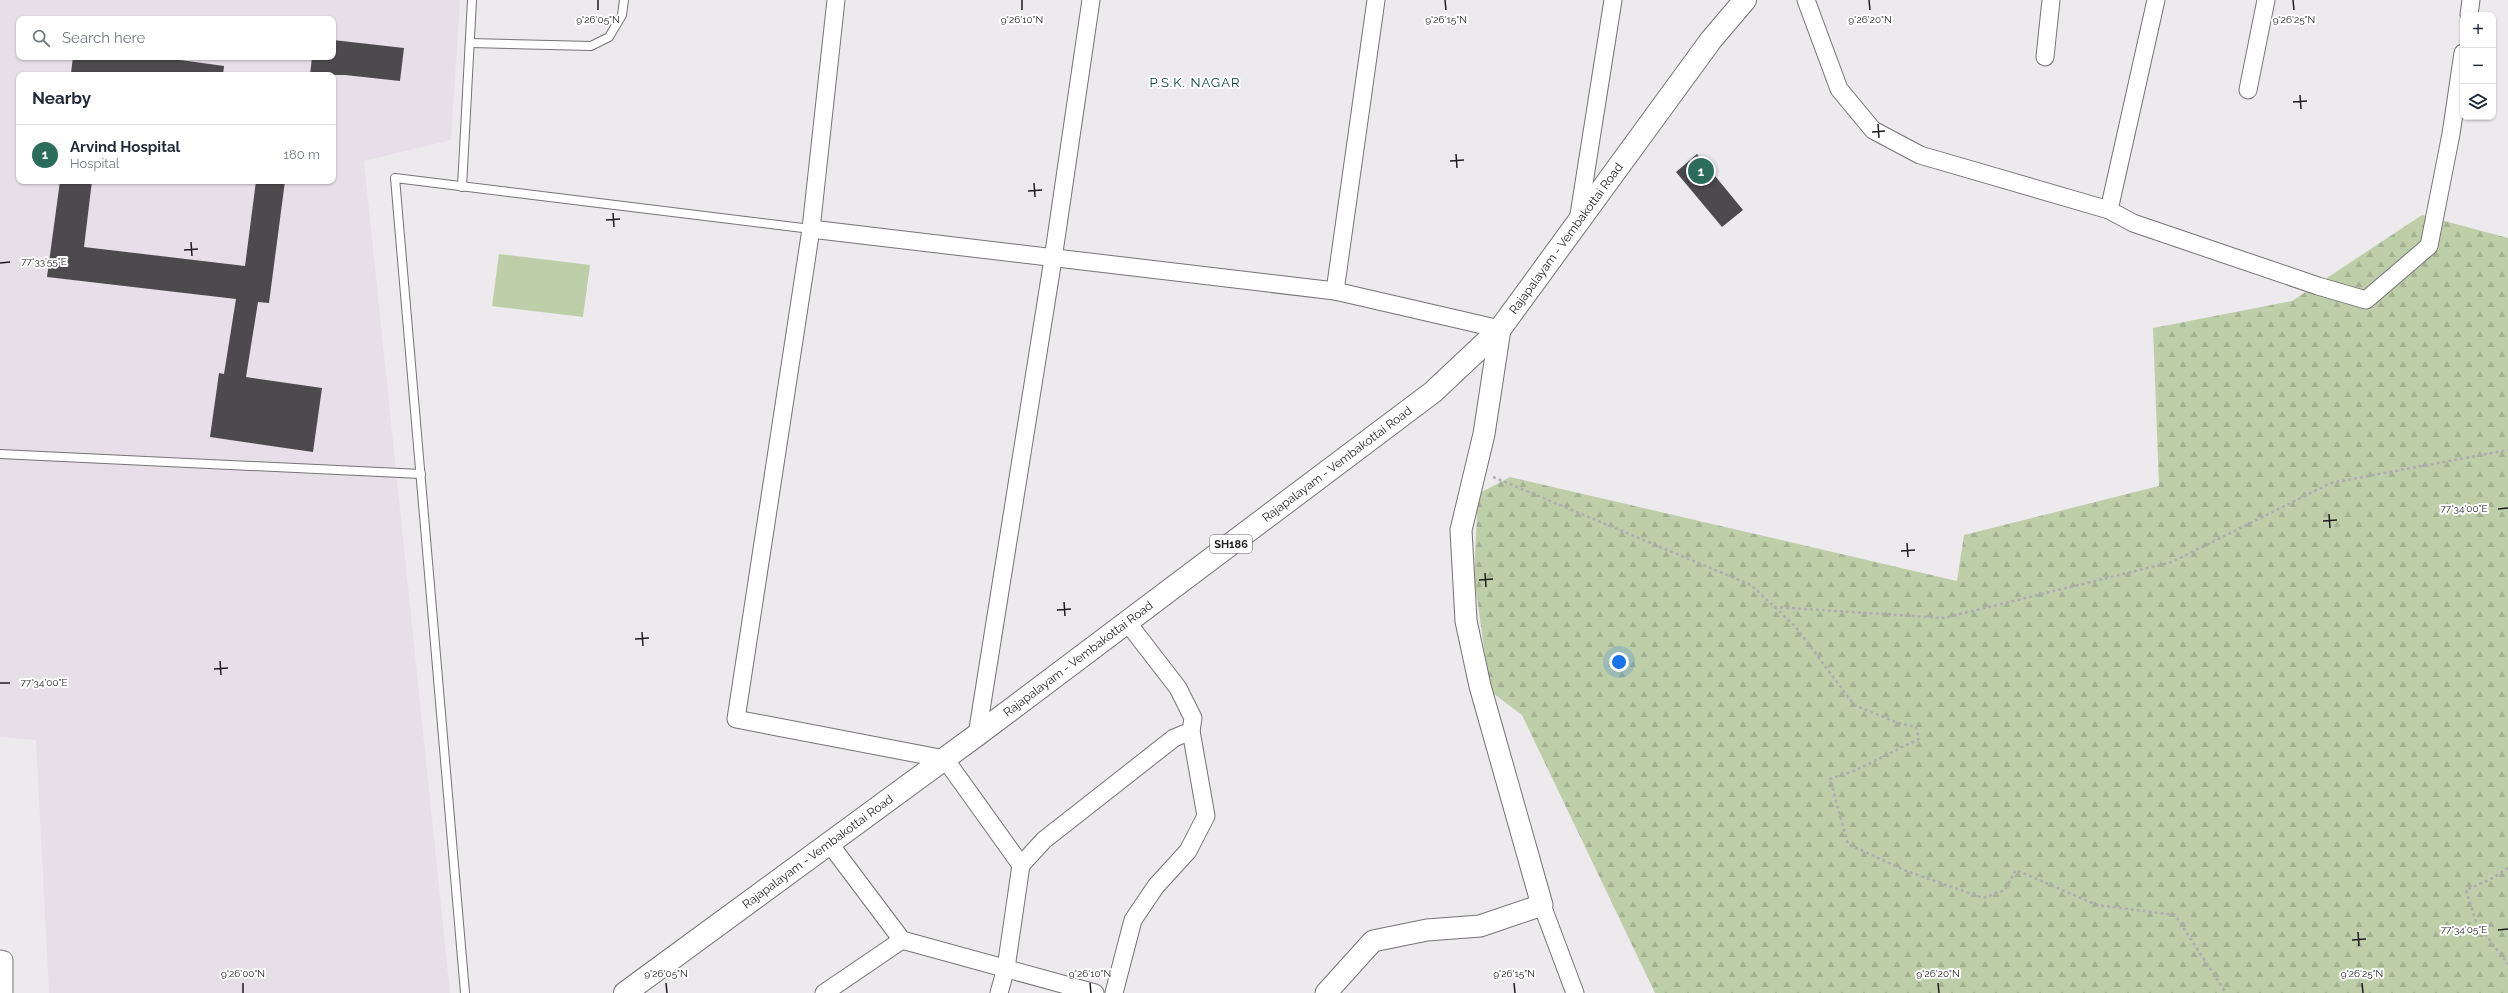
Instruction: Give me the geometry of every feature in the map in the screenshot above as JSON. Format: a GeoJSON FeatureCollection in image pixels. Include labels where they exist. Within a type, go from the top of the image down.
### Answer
{"type":"FeatureCollection","features":[{"type":"Feature","properties":{"kind":"main road","name":"Rajapalayam - Vembakottai Road"},"geometry":{"type":"LineString","coordinates":[[625,993],[945,759],[1433,392],[1500,329],[1711,40],[1745,0]]}},
{"type":"Feature","properties":{"kind":"street"},"geometry":{"type":"LineString","coordinates":[[836,0],[811,229],[736,719],[945,759],[1021,865]]}},
{"type":"Feature","properties":{"kind":"street"},"geometry":{"type":"LineString","coordinates":[[976,735],[1053,259],[1091,0]]}},
{"type":"Feature","properties":{"kind":"street"},"geometry":{"type":"LineString","coordinates":[[1335,291],[1376,0]]}},
{"type":"Feature","properties":{"kind":"street"},"geometry":{"type":"LineString","coordinates":[[1577,223],[1613,0]]}},
{"type":"Feature","properties":{"kind":"street"},"geometry":{"type":"LineString","coordinates":[[1806,0],[1839,89],[1873,130],[1920,155],[2109,210],[2133,223],[2318,286],[2366,300],[2429,246],[2451,134],[2460,73]]}},
{"type":"Feature","properties":{"kind":"street"},"geometry":{"type":"LineString","coordinates":[[2044,57],[2051,0]]}},
{"type":"Feature","properties":{"kind":"street"},"geometry":{"type":"LineString","coordinates":[[2109,210],[2156,0]]}},
{"type":"Feature","properties":{"kind":"street"},"geometry":{"type":"LineString","coordinates":[[2248,90],[2266,0]]}},
{"type":"Feature","properties":{"kind":"street"},"geometry":{"type":"LineString","coordinates":[[2469,12],[2471,0]]}},
{"type":"Feature","properties":{"kind":"street"},"geometry":{"type":"LineString","coordinates":[[811,229],[1053,259],[1335,291],[1500,329],[1484,434],[1461,530],[1466,621],[1480,686],[1542,904],[1575,993]]}},
{"type":"Feature","properties":{"kind":"street"},"geometry":{"type":"LineString","coordinates":[[1114,993],[1133,920],[1156,886],[1188,851],[1206,816],[1191,731],[1193,718],[1178,688],[1127,622]]}},
{"type":"Feature","properties":{"kind":"street"},"geometry":{"type":"LineString","coordinates":[[999,993],[1006,968],[1021,865],[1050,835],[1174,738],[1191,731]]}},
{"type":"Feature","properties":{"kind":"street"},"geometry":{"type":"LineString","coordinates":[[829,844],[902,940],[1095,993]]}},
{"type":"Feature","properties":{"kind":"street"},"geometry":{"type":"LineString","coordinates":[[1326,993],[1373,942],[1427,930],[1480,926],[1542,904]]}},
{"type":"Feature","properties":{"kind":"street"},"geometry":{"type":"LineString","coordinates":[[824,993],[902,940]]}},
{"type":"Feature","properties":{"kind":"street"},"geometry":{"type":"LineString","coordinates":[[0,959],[4,960],[4,993]]}},
{"type":"Feature","properties":{"kind":"lane"},"geometry":{"type":"LineString","coordinates":[[462,187],[472,0]]}},
{"type":"Feature","properties":{"kind":"lane"},"geometry":{"type":"LineString","coordinates":[[470,43],[591,46],[609,37],[622,15],[624,0]]}},
{"type":"Feature","properties":{"kind":"lane"},"geometry":{"type":"LineString","coordinates":[[465,993],[395,178],[811,229]]}},
{"type":"Feature","properties":{"kind":"lane"},"geometry":{"type":"LineString","coordinates":[[0,454],[421,474]]}},
{"type":"Feature","properties":{"kind":"path"},"geometry":{"type":"LineString","coordinates":[[1774,606],[1944,618],[2172,562],[2331,483],[2508,450]]}},
{"type":"Feature","properties":{"kind":"path"},"geometry":{"type":"LineString","coordinates":[[1476,470],[1751,585],[1795,626],[1854,705],[1898,723],[1916,727],[1919,739],[1854,771],[1830,779],[1848,844],[1904,870],[1983,898],[2005,890],[2016,870],[2097,905],[2175,915],[2226,993]]}},
{"type":"Feature","properties":{"kind":"path"},"geometry":{"type":"LineString","coordinates":[[2508,868],[2493,878],[2466,890],[2476,922],[2508,964]]}},
{"type":"Feature","properties":{"kind":"shaded area"},"geometry":{"type":"Polygon","coordinates":[[[0,0],[460,0],[451,140],[364,161],[450,993],[49,993],[36,740],[0,737],[0,0]]]}},
{"type":"Feature","properties":{"kind":"green space"},"geometry":{"type":"Polygon","coordinates":[[[2422,215],[2508,238],[2508,993],[1655,993],[1522,715],[1490,691],[1474,576],[1478,494],[1510,477],[1957,581],[1964,535],[2159,486],[2153,328],[2292,301],[2422,215]]]}},
{"type":"Feature","properties":{"kind":"green space"},"geometry":{"type":"Polygon","coordinates":[[[499,254],[590,265],[583,317],[492,306],[499,254]]]}},
{"type":"Feature","properties":{"kind":"building"},"geometry":{"type":"Polygon","coordinates":[[[336,40],[404,48],[400,81],[336,75],[336,72],[310,72],[312,60],[336,60],[336,40]]]}},
{"type":"Feature","properties":{"kind":"building"},"geometry":{"type":"Polygon","coordinates":[[[73,60],[180,60],[224,66],[223,72],[71,72],[73,60]]]}},
{"type":"Feature","properties":{"kind":"building"},"geometry":{"type":"Polygon","coordinates":[[[1697,154],[1743,210],[1722,227],[1676,172],[1697,154]]]}},
{"type":"Feature","properties":{"kind":"building"},"geometry":{"type":"Polygon","coordinates":[[[60,184],[92,184],[84,247],[245,266],[256,184],[285,184],[269,303],[258,302],[246,377],[322,388],[313,452],[210,437],[219,373],[224,374],[236,299],[47,277],[60,184]]]}},
{"type":"Feature","properties":{"kind":"place","name":"Arvind Hospital"},"geometry":{"type":"Point","coordinates":[1701,171]}},
{"type":"Feature","properties":{"kind":"district","name":"P.S.K. NAGAR"},"geometry":{"type":"Point","coordinates":[1195,82]}}]}
